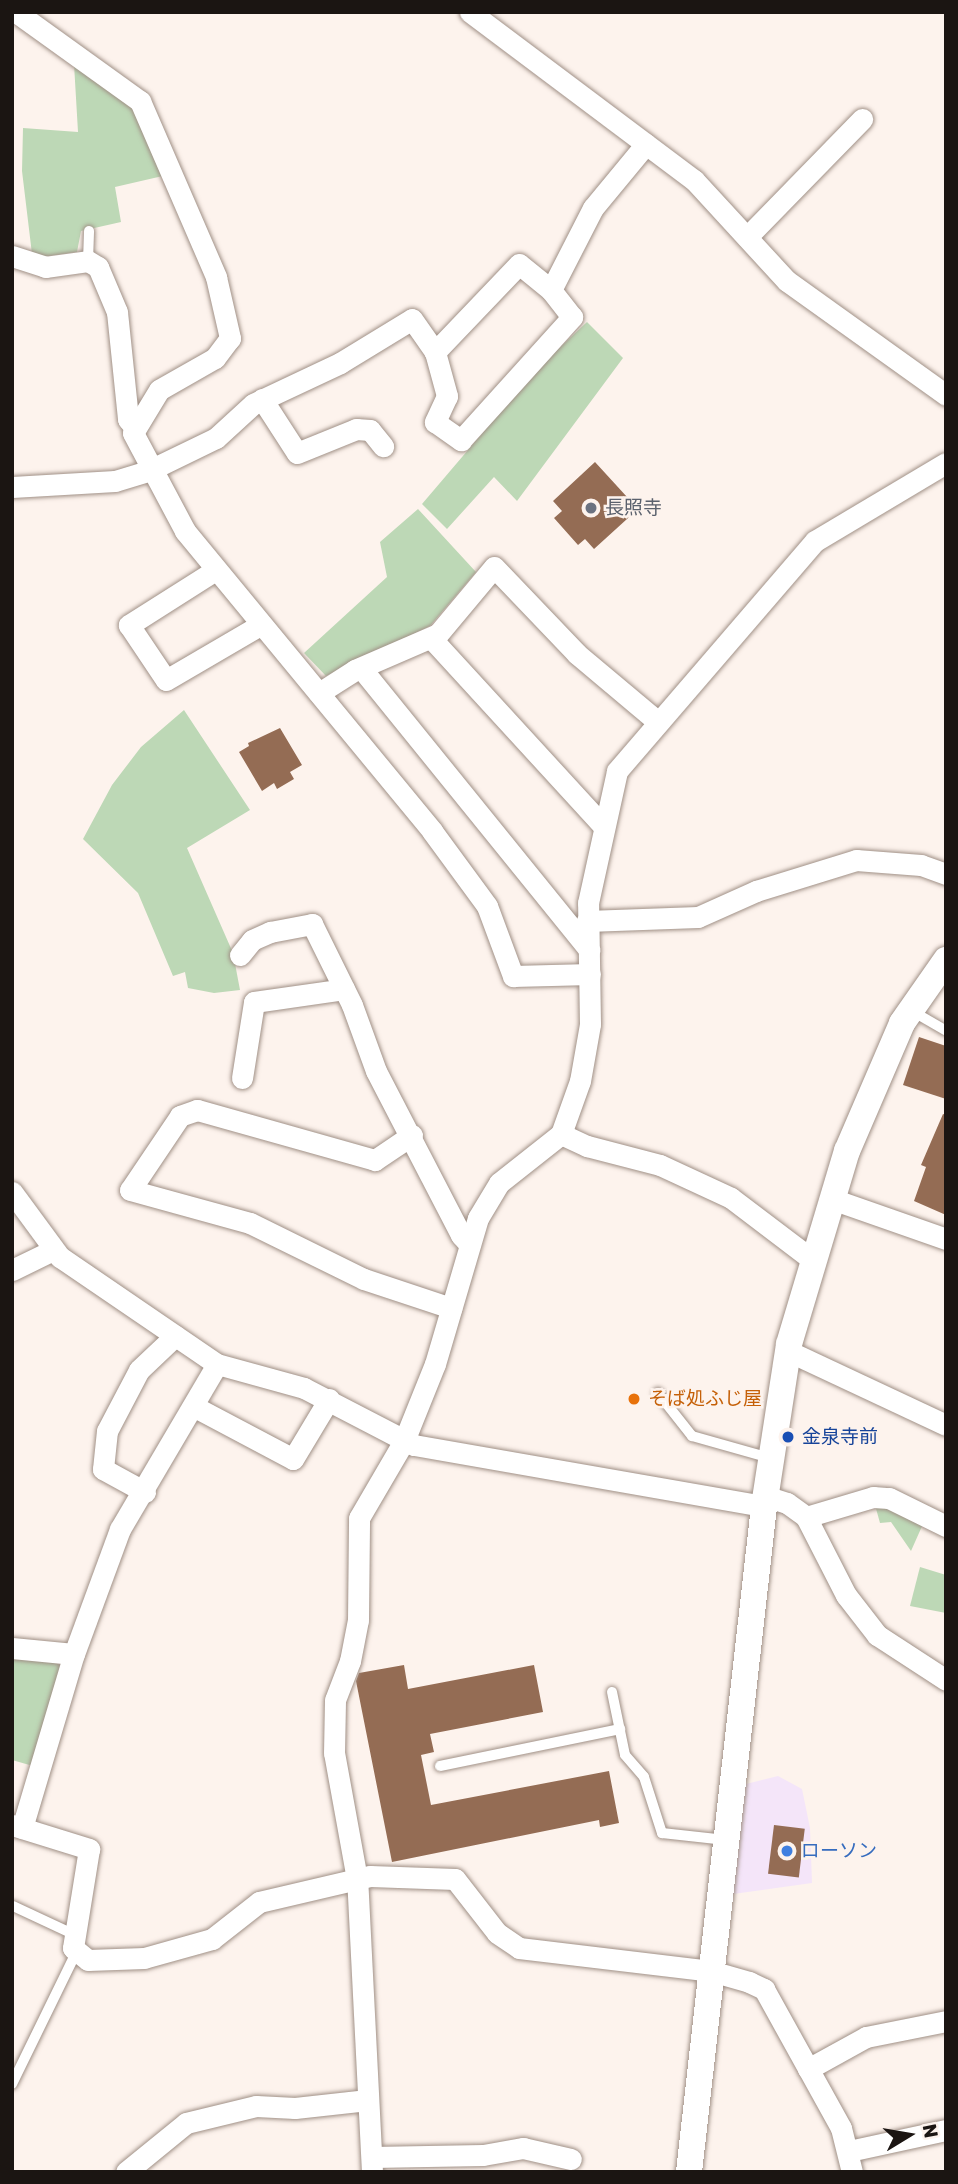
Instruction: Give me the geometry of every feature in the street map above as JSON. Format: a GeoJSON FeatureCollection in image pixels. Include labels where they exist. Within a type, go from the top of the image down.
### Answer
{"type":"FeatureCollection","features":[{"type":"Feature","properties":{"kind":"street"},"geometry":{"type":"LineString","coordinates":[[16,12],[140,101],[216,277],[230,338],[215,358],[159,390],[135,428],[133,433],[150,470],[214,571],[319,693],[487,906],[513,976],[590,974]]}},
{"type":"Feature","properties":{"kind":"street"},"geometry":{"type":"LineString","coordinates":[[470,12],[694,180],[787,281],[946,395]]}},
{"type":"Feature","properties":{"kind":"street"},"geometry":{"type":"LineString","coordinates":[[747,237],[862,119]]}},
{"type":"Feature","properties":{"kind":"street"},"geometry":{"type":"LineString","coordinates":[[551,290],[593,208],[646,144]]}},
{"type":"Feature","properties":{"kind":"street"},"geometry":{"type":"LineString","coordinates":[[12,256],[45,267],[88,261],[98,267],[117,312],[128,419],[135,428]]}},
{"type":"Feature","properties":{"kind":"street"},"geometry":{"type":"LineString","coordinates":[[12,487],[115,481],[150,470],[216,438],[262,399],[340,363],[412,319],[435,352],[447,396],[435,422],[461,440],[572,317],[551,290],[519,264],[435,352]]}},
{"type":"Feature","properties":{"kind":"street"},"geometry":{"type":"LineString","coordinates":[[262,399],[297,453],[356,429],[370,430],[383,446]]}},
{"type":"Feature","properties":{"kind":"street"},"geometry":{"type":"LineString","coordinates":[[571,2159],[523,2148],[483,2155],[372,2164],[356,1879],[334,1754],[335,1700],[350,1661],[358,1620],[359,1518],[404,1440],[452,1308],[478,1218],[499,1183],[561,1134],[584,1058],[590,974],[587,921],[603,826],[617,771],[815,541],[946,463]]}},
{"type":"Feature","properties":{"kind":"street"},"geometry":{"type":"LineString","coordinates":[[319,693],[361,668],[431,638],[494,567],[578,654],[658,722]]}},
{"type":"Feature","properties":{"kind":"street"},"geometry":{"type":"LineString","coordinates":[[214,571],[129,625],[166,680],[260,625]]}},
{"type":"Feature","properties":{"kind":"street"},"geometry":{"type":"LineString","coordinates":[[431,638],[603,826]]}},
{"type":"Feature","properties":{"kind":"street"},"geometry":{"type":"LineString","coordinates":[[361,668],[589,950]]}},
{"type":"Feature","properties":{"kind":"street"},"geometry":{"type":"LineString","coordinates":[[587,921],[698,917],[756,891],[856,860],[921,865],[946,874]]}},
{"type":"Feature","properties":{"kind":"street"},"geometry":{"type":"LineString","coordinates":[[240,955],[251,940],[270,932],[313,924],[344,989],[376,1071],[412,1135],[460,1235],[470,1245]]}},
{"type":"Feature","properties":{"kind":"street"},"geometry":{"type":"LineString","coordinates":[[689,2172],[764,1501],[788,1351],[847,1151],[910,1010],[946,960]]}},
{"type":"Feature","properties":{"kind":"street"},"geometry":{"type":"LineString","coordinates":[[243,1078],[254,1002],[344,989]]}},
{"type":"Feature","properties":{"kind":"street"},"geometry":{"type":"LineString","coordinates":[[412,1135],[375,1160],[197,1110],[180,1116],[130,1190],[250,1223],[364,1279],[452,1308]]}},
{"type":"Feature","properties":{"kind":"street"},"geometry":{"type":"LineString","coordinates":[[561,1134],[587,1146],[660,1165],[731,1198],[814,1261]]}},
{"type":"Feature","properties":{"kind":"street"},"geometry":{"type":"LineString","coordinates":[[12,1192],[53,1250],[217,1364],[329,1399],[404,1440],[587,1479],[787,1503],[806,1517],[846,1595],[877,1635],[946,1680]]}},
{"type":"Feature","properties":{"kind":"street"},"geometry":{"type":"LineString","coordinates":[[832,1199],[946,1239]]}},
{"type":"Feature","properties":{"kind":"street"},"geometry":{"type":"LineString","coordinates":[[12,1270],[53,1250]]}},
{"type":"Feature","properties":{"kind":"street"},"geometry":{"type":"LineString","coordinates":[[145,1492],[103,1469],[107,1431],[139,1370],[175,1336]]}},
{"type":"Feature","properties":{"kind":"street"},"geometry":{"type":"LineString","coordinates":[[788,1351],[946,1425]]}},
{"type":"Feature","properties":{"kind":"street"},"geometry":{"type":"LineString","coordinates":[[217,1364],[145,1492],[120,1529],[74,1654],[17,1826],[89,1849],[76,1943],[88,1960],[144,1958],[212,1939],[259,1902],[356,1879],[454,1880],[497,1933],[519,1948],[711,1971],[764,1989],[808,2069],[850,2162],[946,2130]]}},
{"type":"Feature","properties":{"kind":"street"},"geometry":{"type":"LineString","coordinates":[[193,1406],[293,1459],[329,1399]]}},
{"type":"Feature","properties":{"kind":"street"},"geometry":{"type":"LineString","coordinates":[[806,1517],[873,1497],[889,1498],[946,1526]]}},
{"type":"Feature","properties":{"kind":"street"},"geometry":{"type":"LineString","coordinates":[[12,1648],[74,1654]]}},
{"type":"Feature","properties":{"kind":"street"},"geometry":{"type":"LineString","coordinates":[[808,2069],[866,2037],[946,2021]]}},
{"type":"Feature","properties":{"kind":"street"},"geometry":{"type":"LineString","coordinates":[[126,2172],[186,2123],[256,2106],[295,2108],[368,2099]]}},
{"type":"Feature","properties":{"kind":"lane"},"geometry":{"type":"LineString","coordinates":[[88,261],[89,231]]}},
{"type":"Feature","properties":{"kind":"lane"},"geometry":{"type":"LineString","coordinates":[[910,1010],[946,1031]]}},
{"type":"Feature","properties":{"kind":"lane"},"geometry":{"type":"LineString","coordinates":[[659,1393],[692,1436],[770,1458]]}},
{"type":"Feature","properties":{"kind":"lane"},"geometry":{"type":"LineString","coordinates":[[612,1692],[625,1755],[644,1777],[662,1833],[726,1840]]}},
{"type":"Feature","properties":{"kind":"lane"},"geometry":{"type":"LineString","coordinates":[[440,1766],[620,1730]]}},
{"type":"Feature","properties":{"kind":"lane"},"geometry":{"type":"LineString","coordinates":[[12,2084],[76,1943],[13,1906]]}},
{"type":"Feature","properties":{"kind":"shaded area"},"geometry":{"type":"Polygon","coordinates":[[[778,1776],[802,1789],[810,1828],[812,1883],[733,1894],[746,1784],[778,1776]]]}},
{"type":"Feature","properties":{"kind":"green space"},"geometry":{"type":"Polygon","coordinates":[[[74,64],[133,104],[167,175],[115,187],[121,222],[81,231],[77,252],[42,257],[32,254],[22,171],[23,128],[78,132],[74,64]]]}},
{"type":"Feature","properties":{"kind":"green space"},"geometry":{"type":"Polygon","coordinates":[[[587,322],[623,358],[517,501],[494,477],[447,529],[422,504],[537,369],[587,322]]]}},
{"type":"Feature","properties":{"kind":"green space"},"geometry":{"type":"Polygon","coordinates":[[[418,509],[476,572],[430,626],[326,676],[304,653],[387,577],[380,542],[418,509]]]}},
{"type":"Feature","properties":{"kind":"green space"},"geometry":{"type":"Polygon","coordinates":[[[184,710],[250,810],[187,848],[233,953],[240,990],[214,993],[188,988],[185,972],[173,976],[138,893],[83,839],[112,785],[141,747],[184,710]]]}},
{"type":"Feature","properties":{"kind":"green space"},"geometry":{"type":"Polygon","coordinates":[[[881,1504],[923,1524],[911,1551],[891,1522],[880,1523],[875,1505],[881,1504]]]}},
{"type":"Feature","properties":{"kind":"green space"},"geometry":{"type":"Polygon","coordinates":[[[920,1567],[946,1575],[946,1613],[910,1606],[920,1567]]]}},
{"type":"Feature","properties":{"kind":"green space"},"geometry":{"type":"Polygon","coordinates":[[[12,1658],[54,1661],[63,1668],[33,1766],[12,1760],[12,1658]]]}},
{"type":"Feature","properties":{"kind":"building"},"geometry":{"type":"Polygon","coordinates":[[[595,462],[638,509],[594,549],[585,539],[578,545],[554,518],[562,511],[553,501],[595,462]]]}},
{"type":"Feature","properties":{"kind":"building"},"geometry":{"type":"Polygon","coordinates":[[[280,728],[302,765],[290,772],[294,779],[277,789],[274,783],[262,791],[239,752],[249,746],[248,743],[280,728]]]}},
{"type":"Feature","properties":{"kind":"building"},"geometry":{"type":"Polygon","coordinates":[[[919,1037],[946,1046],[946,1099],[903,1085],[919,1037]]]}},
{"type":"Feature","properties":{"kind":"building"},"geometry":{"type":"Polygon","coordinates":[[[943,1114],[946,1115],[946,1215],[914,1201],[926,1167],[921,1165],[943,1114]]]}},
{"type":"Feature","properties":{"kind":"building"},"geometry":{"type":"Polygon","coordinates":[[[404,1665],[408,1689],[534,1665],[543,1712],[430,1734],[434,1752],[421,1755],[431,1805],[609,1771],[619,1823],[600,1827],[599,1820],[392,1862],[356,1681],[359,1673],[404,1665]]]}},
{"type":"Feature","properties":{"kind":"building","name":"ローソン"},"geometry":{"type":"Polygon","coordinates":[[[774,1825],[805,1829],[799,1877],[768,1874],[774,1825]]]}},
{"type":"Feature","properties":{"kind":"place","name":"長照寺"},"geometry":{"type":"Point","coordinates":[591,508]}},
{"type":"Feature","properties":{"kind":"place","name":"そば処ふじ屋"},"geometry":{"type":"Point","coordinates":[634,1399]}},
{"type":"Feature","properties":{"kind":"place","name":"金泉寺前"},"geometry":{"type":"Point","coordinates":[788,1437]}},
{"type":"Feature","properties":{"kind":"place","name":"ローソン"},"geometry":{"type":"Point","coordinates":[787,1851]}}]}
